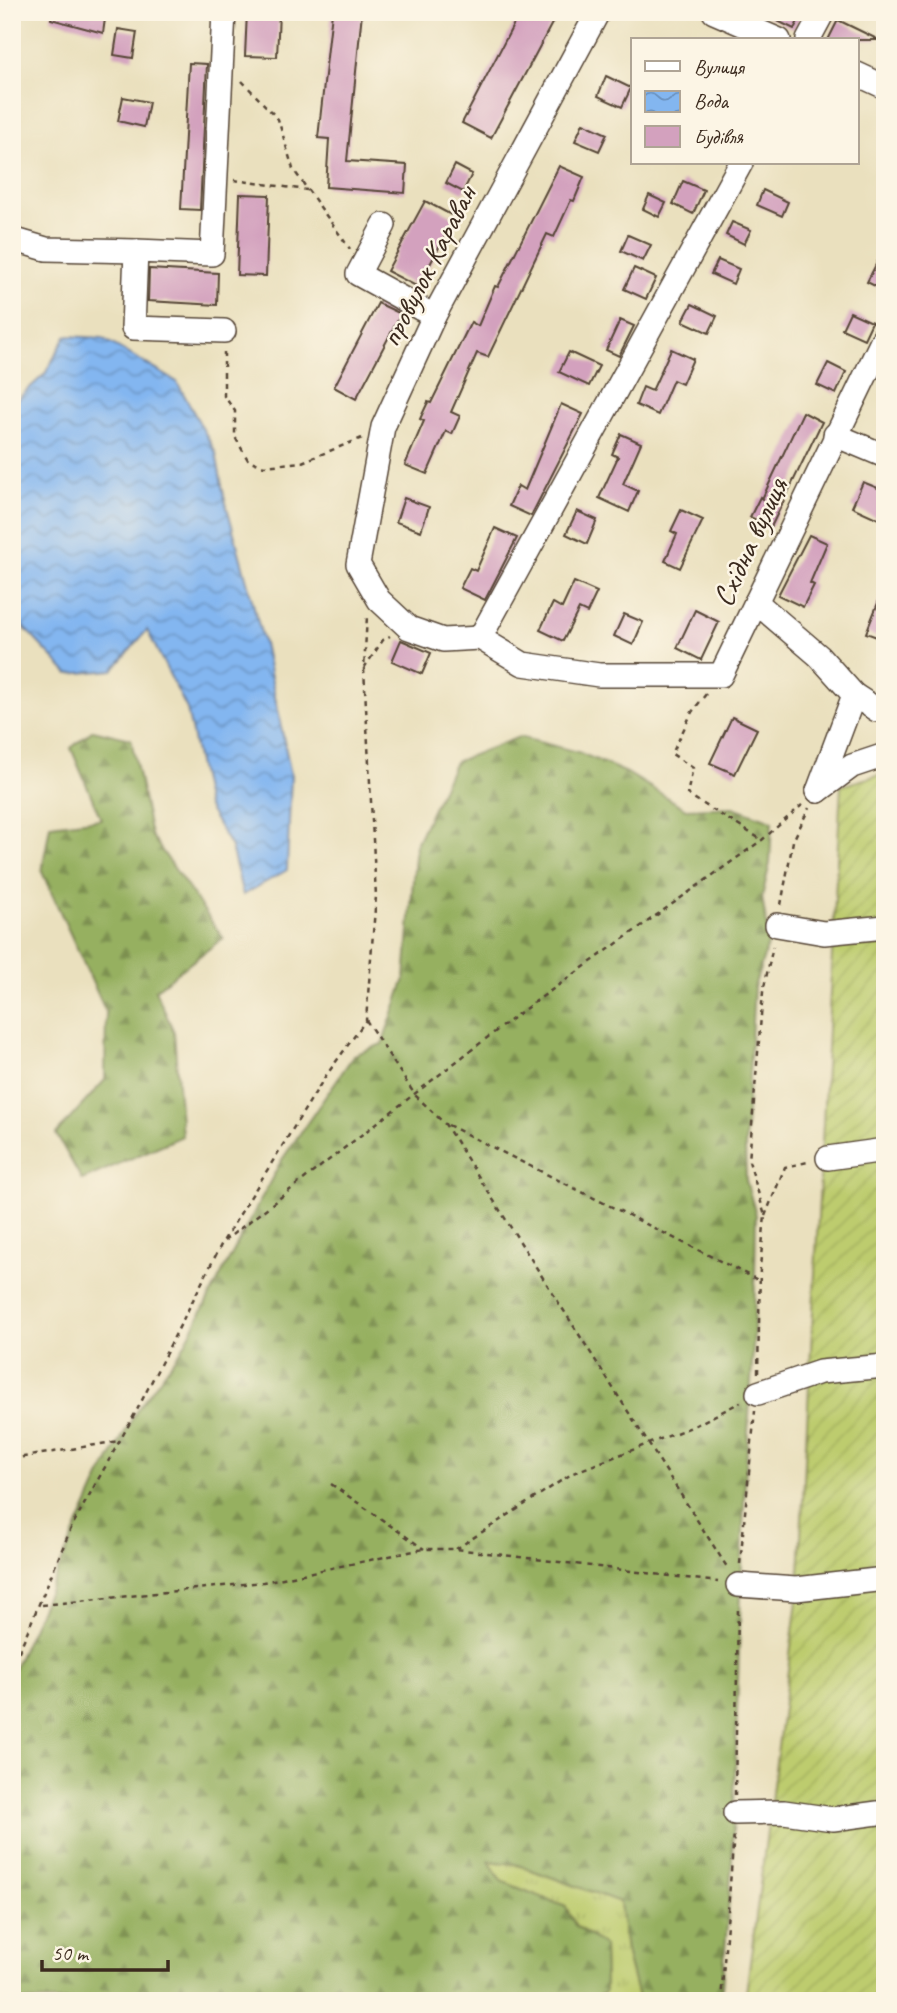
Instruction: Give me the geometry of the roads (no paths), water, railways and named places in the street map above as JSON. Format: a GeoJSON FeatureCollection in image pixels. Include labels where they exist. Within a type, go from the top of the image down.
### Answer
{"type":"FeatureCollection","features":[{"type":"Feature","properties":{"kind":"street"},"geometry":{"type":"LineString","coordinates":[[12,239],[46,249],[212,254],[224,12]]}},
{"type":"Feature","properties":{"kind":"street","name":"провулок Караван"},"geometry":{"type":"LineString","coordinates":[[480,638],[443,640],[410,628],[379,600],[358,565],[383,427],[434,316],[598,12]]}},
{"type":"Feature","properties":{"kind":"street"},"geometry":{"type":"LineString","coordinates":[[714,12],[774,38]]}},
{"type":"Feature","properties":{"kind":"street"},"geometry":{"type":"LineString","coordinates":[[809,38],[823,12]]}},
{"type":"Feature","properties":{"kind":"street"},"geometry":{"type":"LineString","coordinates":[[858,74],[885,87]]}},
{"type":"Feature","properties":{"kind":"street"},"geometry":{"type":"LineString","coordinates":[[480,638],[740,164]]}},
{"type":"Feature","properties":{"kind":"street"},"geometry":{"type":"LineString","coordinates":[[384,225],[358,274],[434,316]]}},
{"type":"Feature","properties":{"kind":"street"},"geometry":{"type":"LineString","coordinates":[[136,251],[133,327],[224,331]]}},
{"type":"Feature","properties":{"kind":"street","name":"Східна вулиця"},"geometry":{"type":"LineString","coordinates":[[480,638],[523,664],[599,675],[721,675],[885,335]]}},
{"type":"Feature","properties":{"kind":"street"},"geometry":{"type":"LineString","coordinates":[[835,435],[885,456]]}},
{"type":"Feature","properties":{"kind":"street"},"geometry":{"type":"LineString","coordinates":[[756,602],[820,656],[854,695],[877,710],[885,710]]}},
{"type":"Feature","properties":{"kind":"street"},"geometry":{"type":"LineString","coordinates":[[854,695],[818,791],[852,766],[885,755]]}},
{"type":"Feature","properties":{"kind":"street"},"geometry":{"type":"LineString","coordinates":[[777,925],[824,933],[885,927]]}},
{"type":"Feature","properties":{"kind":"street"},"geometry":{"type":"LineString","coordinates":[[828,1158],[885,1150]]}},
{"type":"Feature","properties":{"kind":"street"},"geometry":{"type":"LineString","coordinates":[[758,1393],[820,1372],[885,1366]]}},
{"type":"Feature","properties":{"kind":"street"},"geometry":{"type":"LineString","coordinates":[[738,1585],[796,1589],[885,1578]]}},
{"type":"Feature","properties":{"kind":"street"},"geometry":{"type":"LineString","coordinates":[[735,1813],[784,1812],[833,1819],[885,1812]]}},
{"type":"Feature","properties":{"kind":"water"},"geometry":{"type":"Polygon","coordinates":[[[66,336],[102,338],[177,382],[216,453],[224,496],[265,648],[291,775],[287,870],[243,895],[231,847],[207,806],[187,709],[147,630],[113,670],[68,674],[16,619],[12,657],[12,404],[45,374],[66,336]]]}}]}
